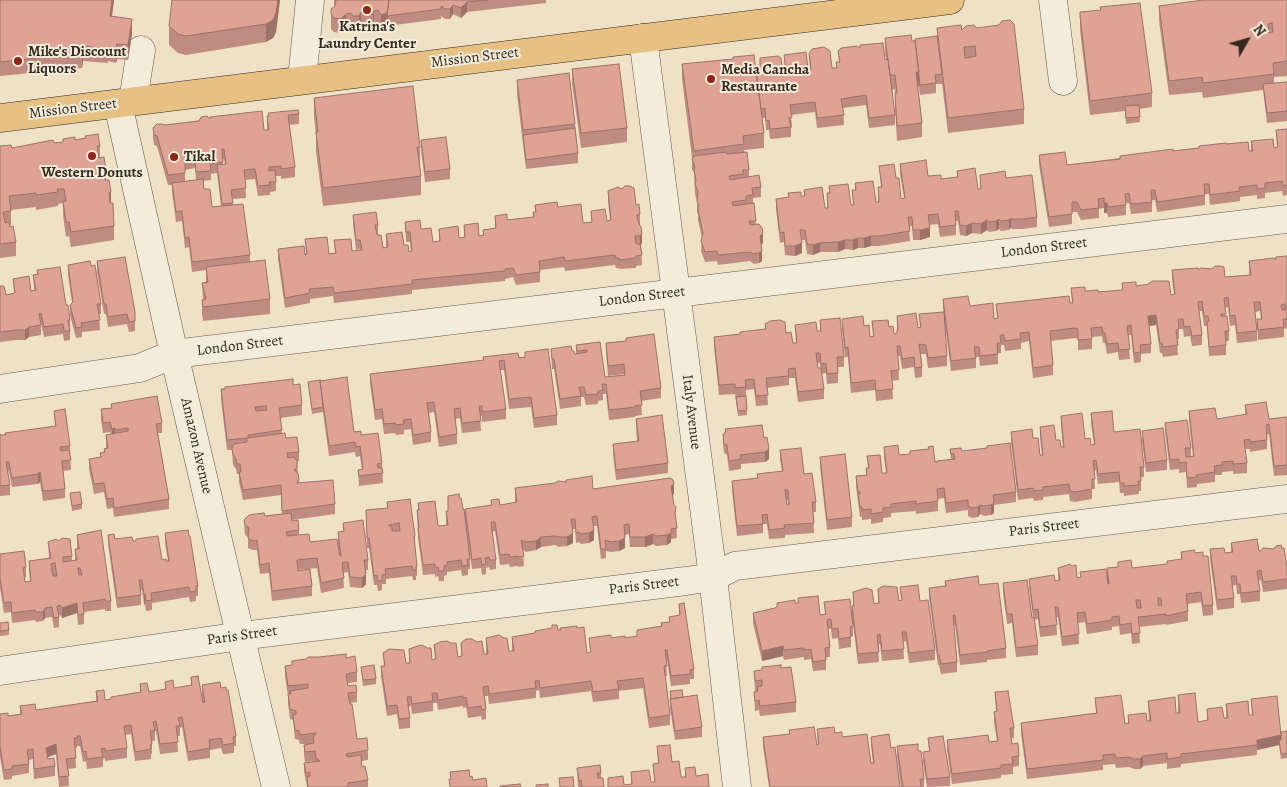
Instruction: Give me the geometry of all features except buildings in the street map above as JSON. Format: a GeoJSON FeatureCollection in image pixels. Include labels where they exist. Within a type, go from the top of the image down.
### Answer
{"type":"FeatureCollection","features":[{"type":"Feature","properties":{"kind":"main road","name":"Mission Street"},"geometry":{"type":"LineString","coordinates":[[0,118],[643,38],[867,5],[950,0]]}},
{"type":"Feature","properties":{"kind":"street"},"geometry":{"type":"LineString","coordinates":[[302,80],[310,0]]}},
{"type":"Feature","properties":{"kind":"street"},"geometry":{"type":"LineString","coordinates":[[1052,0],[1063,81]]}},
{"type":"Feature","properties":{"kind":"street","name":"Italy Avenue"},"geometry":{"type":"LineString","coordinates":[[643,38],[713,577],[737,787]]}},
{"type":"Feature","properties":{"kind":"street"},"geometry":{"type":"LineString","coordinates":[[126,102],[141,50]]}},
{"type":"Feature","properties":{"kind":"street","name":"Amazon Avenue"},"geometry":{"type":"LineString","coordinates":[[126,102],[174,354],[276,787]]}},
{"type":"Feature","properties":{"kind":"street","name":"London Street"},"geometry":{"type":"LineString","coordinates":[[0,389],[140,368],[174,354],[1287,219]]}},
{"type":"Feature","properties":{"kind":"street","name":"Paris Street"},"geometry":{"type":"LineString","coordinates":[[0,671],[240,636],[713,577],[735,566],[1287,499]]}},
{"type":"Feature","properties":{"kind":"place","name":"Katrina's Laundry Center"},"geometry":{"type":"Point","coordinates":[367,10]}},
{"type":"Feature","properties":{"kind":"place","name":"Mike's Discount Liquors"},"geometry":{"type":"Point","coordinates":[18,61]}},
{"type":"Feature","properties":{"kind":"place","name":"Media Cancha Restaurante"},"geometry":{"type":"Point","coordinates":[711,79]}},
{"type":"Feature","properties":{"kind":"place","name":"Western Donuts"},"geometry":{"type":"Point","coordinates":[92,156]}},
{"type":"Feature","properties":{"kind":"place","name":"Tikal"},"geometry":{"type":"Point","coordinates":[174,157]}}]}
